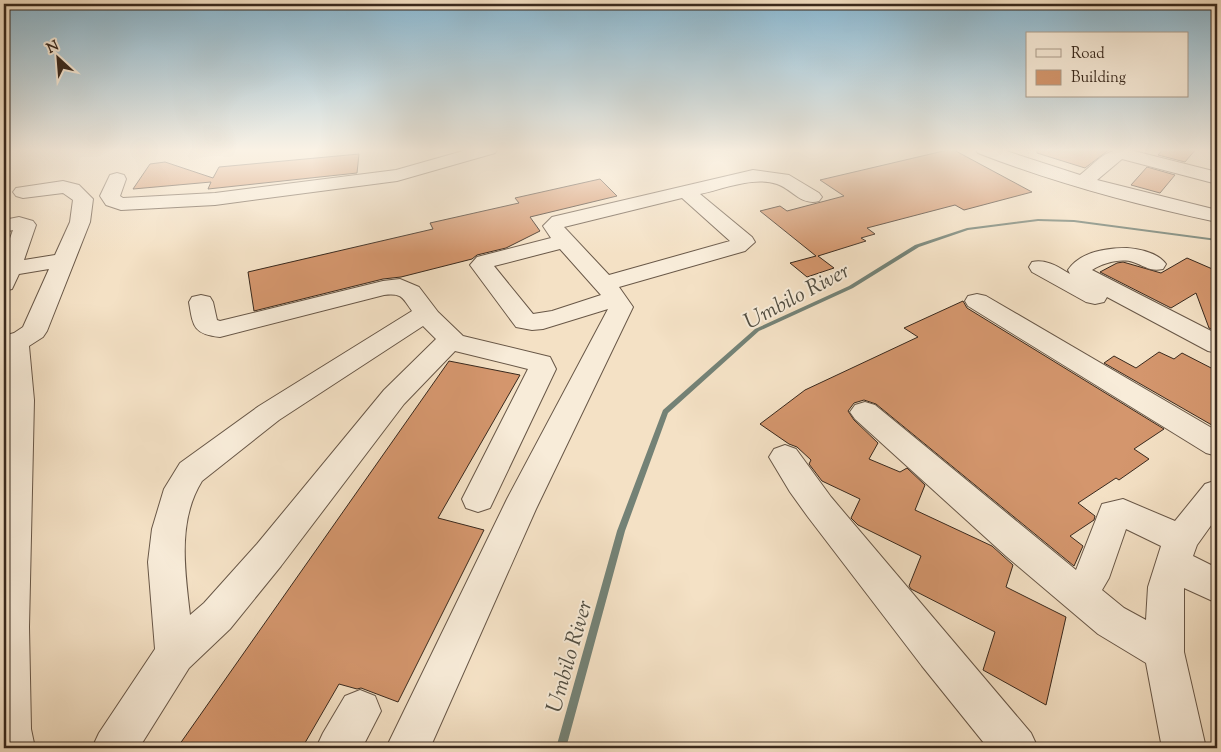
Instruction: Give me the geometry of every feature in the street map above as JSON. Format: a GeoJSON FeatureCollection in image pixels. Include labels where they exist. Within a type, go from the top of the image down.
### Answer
{"type":"FeatureCollection","features":[{"type":"Feature","properties":{"kind":"street"},"geometry":{"type":"LineString","coordinates":[[115,184],[110,196],[113,201],[122,204],[215,199],[328,184]]}},
{"type":"Feature","properties":{"kind":"street"},"geometry":{"type":"LineString","coordinates":[[408,748],[519,509],[621,307],[610,291],[553,226],[559,221],[719,184]]}},
{"type":"Feature","properties":{"kind":"street"},"geometry":{"type":"LineString","coordinates":[[790,184],[812,197]]}},
{"type":"Feature","properties":{"kind":"street"},"geometry":{"type":"LineString","coordinates":[[1092,184],[1217,216]]}},
{"type":"Feature","properties":{"kind":"street"},"geometry":{"type":"LineString","coordinates":[[13,748],[7,687],[20,400],[10,343],[23,339],[34,331],[80,222],[83,199],[74,190],[63,187],[23,192]]}},
{"type":"Feature","properties":{"kind":"street"},"geometry":{"type":"LineString","coordinates":[[565,241],[485,262],[480,265],[528,323],[544,322],[610,291],[744,242],[686,192]]}},
{"type":"Feature","properties":{"kind":"street"},"geometry":{"type":"LineString","coordinates":[[4,226],[19,223],[26,225],[6,274]]}},
{"type":"Feature","properties":{"kind":"street"},"geometry":{"type":"LineString","coordinates":[[1155,264],[1139,257],[1124,254],[1100,258],[1084,264],[1079,270],[1084,275],[1217,345]]}},
{"type":"Feature","properties":{"kind":"street"},"geometry":{"type":"LineString","coordinates":[[6,274],[64,260]]}},
{"type":"Feature","properties":{"kind":"street"},"geometry":{"type":"LineString","coordinates":[[1040,267],[1217,363]]}},
{"type":"Feature","properties":{"kind":"street"},"geometry":{"type":"LineString","coordinates":[[201,302],[205,323],[210,328],[215,328],[232,326],[393,286],[411,292],[426,313],[451,340],[464,346],[540,363],[542,369],[478,500]]}},
{"type":"Feature","properties":{"kind":"street"},"geometry":{"type":"LineString","coordinates":[[977,301],[1217,445]]}},
{"type":"Feature","properties":{"kind":"street"},"geometry":{"type":"LineString","coordinates":[[175,654],[166,562],[169,529],[180,489],[191,472],[269,413],[426,313]]}},
{"type":"Feature","properties":{"kind":"street"},"geometry":{"type":"LineString","coordinates":[[114,748],[175,654],[217,616],[269,555],[394,397],[451,340]]}},
{"type":"Feature","properties":{"kind":"street"},"geometry":{"type":"LineString","coordinates":[[865,412],[1018,545],[1111,621],[1164,652]]}},
{"type":"Feature","properties":{"kind":"street"},"geometry":{"type":"LineString","coordinates":[[785,457],[801,482],[865,563],[955,676],[1016,748]]}},
{"type":"Feature","properties":{"kind":"street"},"geometry":{"type":"LineString","coordinates":[[1184,748],[1164,652],[1166,587],[1177,552],[1217,493]]}},
{"type":"Feature","properties":{"kind":"street"},"geometry":{"type":"LineString","coordinates":[[1091,578],[1114,514],[1122,513],[1131,516],[1217,586]]}},
{"type":"Feature","properties":{"kind":"street"},"geometry":{"type":"LineString","coordinates":[[338,748],[360,711]]}},
{"type":"Feature","properties":{"kind":"building"},"geometry":{"type":"Polygon","coordinates":[[[136,184],[188,184],[133,189],[136,184]]]}},
{"type":"Feature","properties":{"kind":"building"},"geometry":{"type":"Polygon","coordinates":[[[210,184],[254,184],[208,189],[210,184]]]}},
{"type":"Feature","properties":{"kind":"building"},"geometry":{"type":"Polygon","coordinates":[[[577,184],[605,184],[617,196],[530,217],[540,231],[506,248],[477,255],[472,259],[254,311],[248,272],[433,229],[430,223],[519,203],[515,198],[577,184]]]}},
{"type":"Feature","properties":{"kind":"building"},"geometry":{"type":"Polygon","coordinates":[[[826,184],[1017,184],[1032,192],[964,210],[955,205],[867,228],[875,234],[861,238],[866,241],[818,256],[834,268],[807,277],[790,263],[816,256],[760,211],[780,206],[787,211],[844,196],[826,184]]]}},
{"type":"Feature","properties":{"kind":"building"},"geometry":{"type":"Polygon","coordinates":[[[1132,184],[1167,184],[1160,193],[1132,184]]]}},
{"type":"Feature","properties":{"kind":"building"},"geometry":{"type":"Polygon","coordinates":[[[1187,258],[1217,271],[1217,332],[1209,328],[1196,293],[1171,308],[1100,272],[1123,262],[1161,273],[1187,258]]]}},
{"type":"Feature","properties":{"kind":"building"},"geometry":{"type":"Polygon","coordinates":[[[963,301],[967,308],[1164,429],[1134,449],[1149,459],[1119,480],[1116,478],[1078,503],[1095,516],[1094,520],[1070,536],[1083,546],[1074,566],[876,404],[864,400],[854,403],[848,411],[854,420],[878,443],[869,459],[900,472],[907,468],[925,485],[915,510],[992,546],[1013,565],[1006,587],[1066,617],[1046,705],[983,670],[995,632],[911,589],[909,586],[921,556],[858,525],[851,518],[860,499],[822,481],[809,464],[811,460],[797,447],[789,444],[760,424],[805,390],[918,337],[904,328],[963,301]]]}},
{"type":"Feature","properties":{"kind":"building"},"geometry":{"type":"Polygon","coordinates":[[[1159,352],[1174,359],[1182,353],[1217,371],[1217,428],[1104,363],[1114,356],[1136,368],[1159,352]]]}},
{"type":"Feature","properties":{"kind":"building"},"geometry":{"type":"Polygon","coordinates":[[[449,361],[520,375],[438,518],[484,530],[398,702],[361,688],[357,689],[339,684],[302,748],[177,748],[449,361]]]}},
{"type":"Feature","properties":{"kind":"waterway","name":"Umbilo River"},"geometry":{"type":"LineString","coordinates":[[561,748],[621,531],[665,412],[757,330],[851,287],[917,246],[967,229],[1038,220],[1074,221],[1217,240]]}}]}
